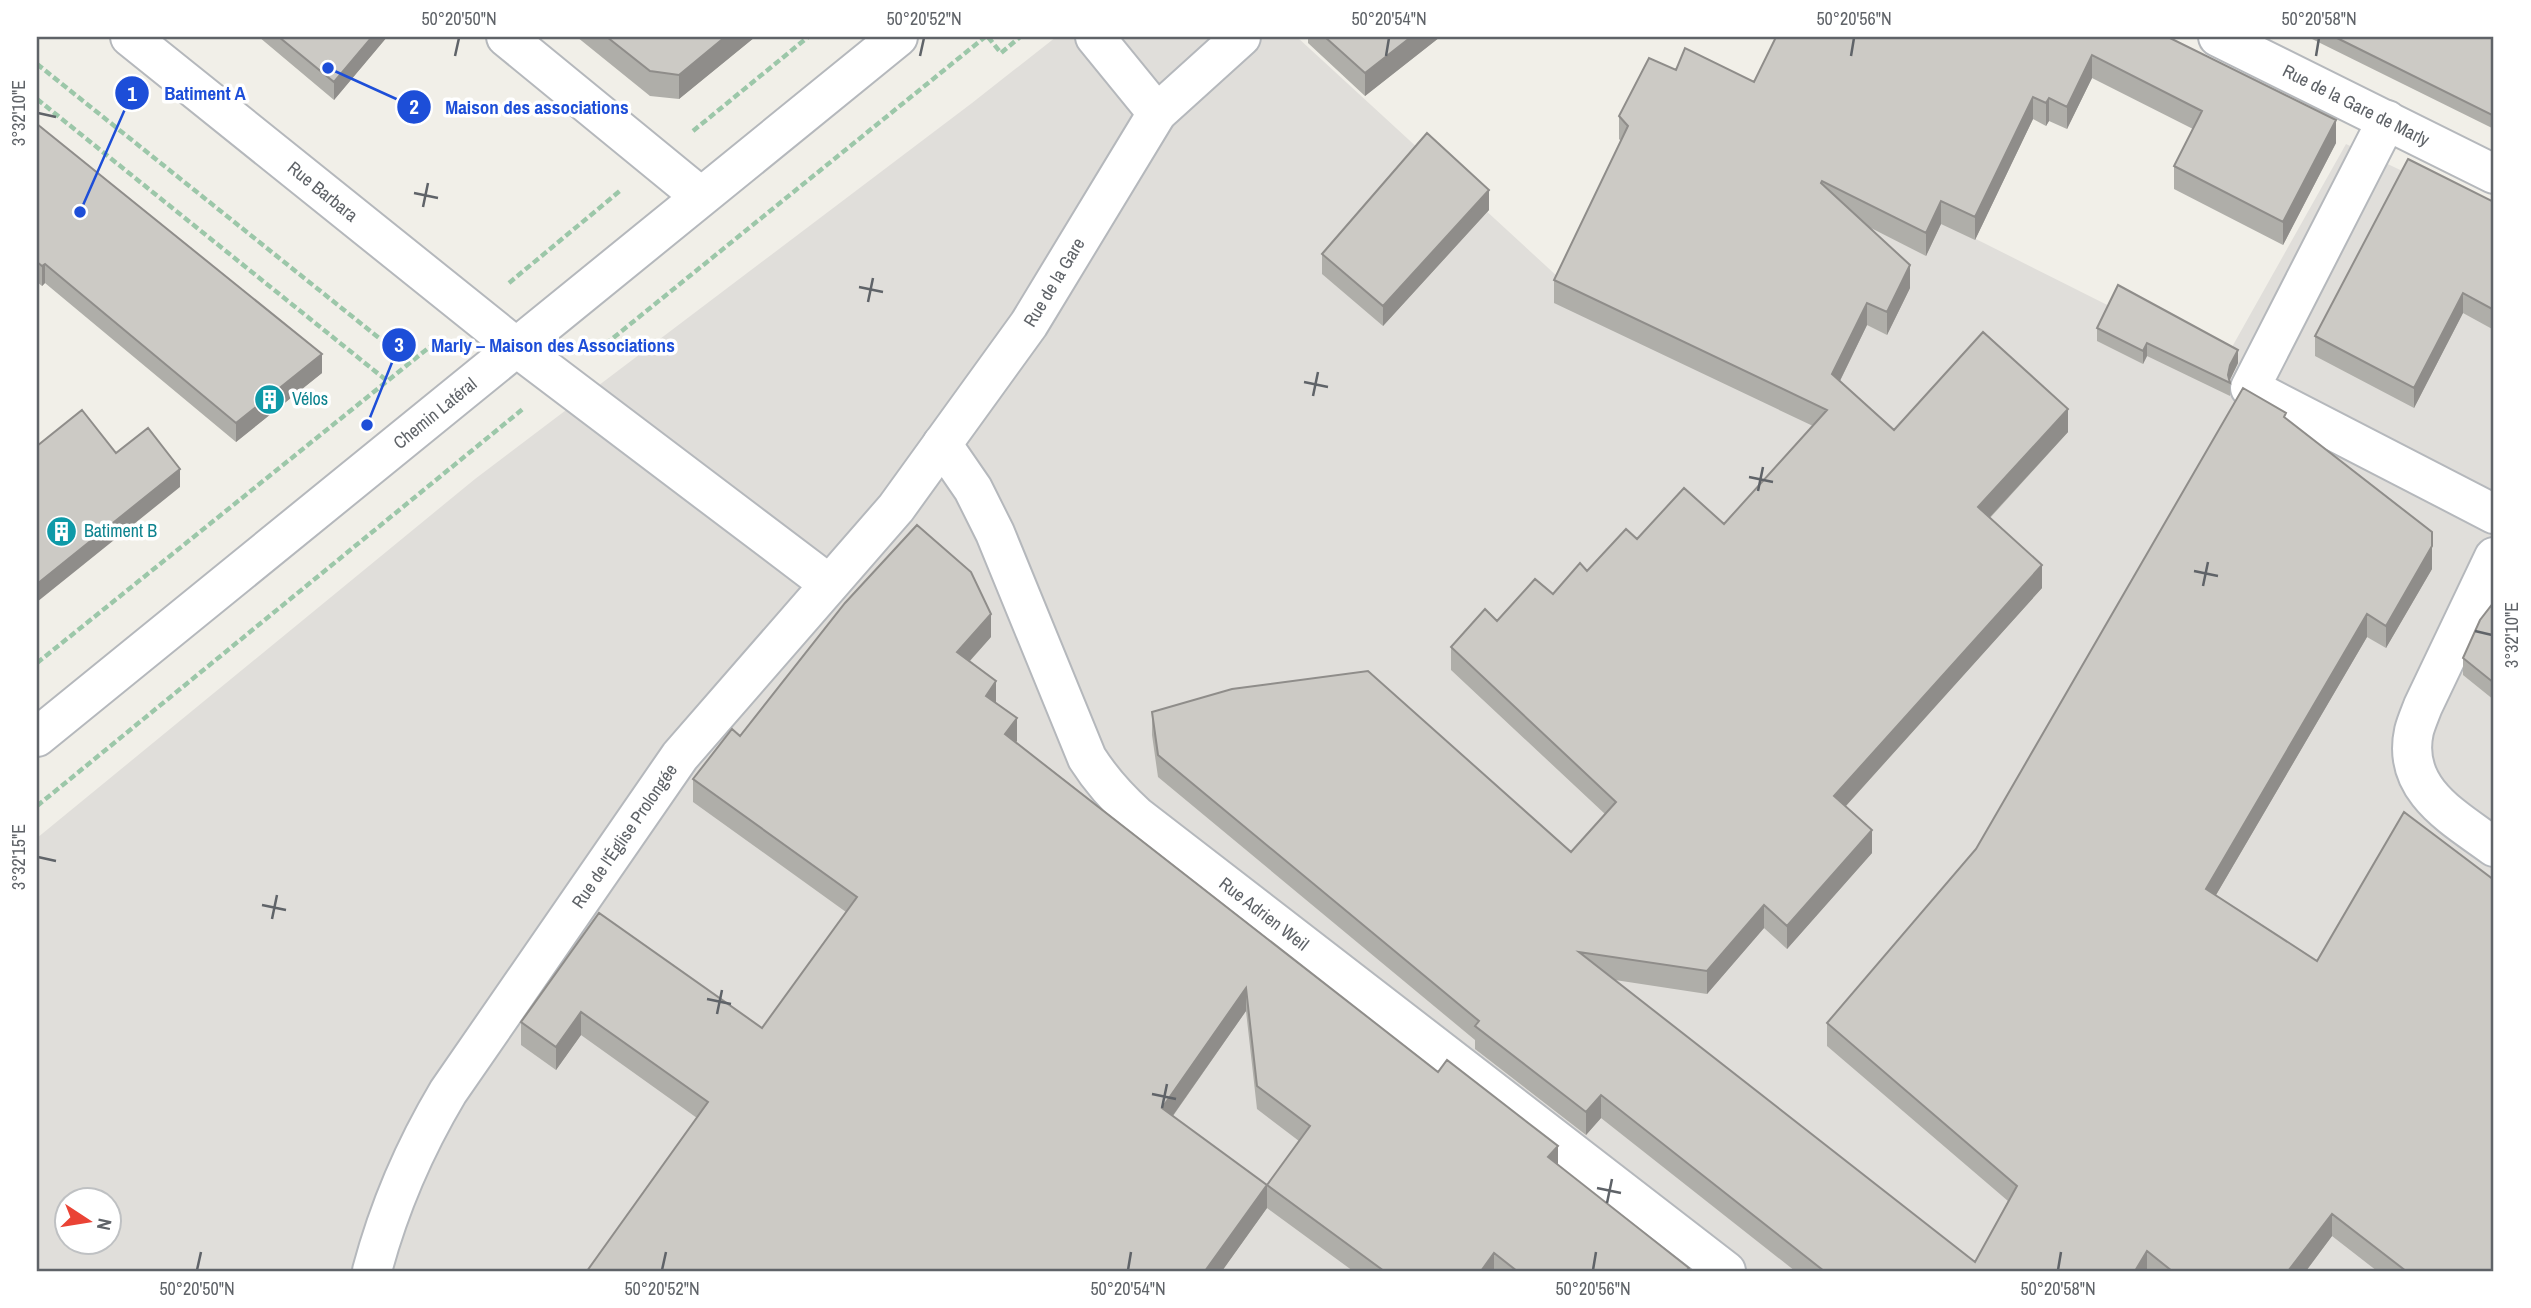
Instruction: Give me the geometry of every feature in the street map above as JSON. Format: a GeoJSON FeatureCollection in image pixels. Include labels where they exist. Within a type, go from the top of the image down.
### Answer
{"type":"FeatureCollection","features":[{"type":"Feature","properties":{"kind":"street","name":"Rue Barbara"},"geometry":{"type":"LineString","coordinates":[[130,37],[559,381],[828,583]]}},
{"type":"Feature","properties":{"kind":"street"},"geometry":{"type":"LineString","coordinates":[[506,37],[700,196]]}},
{"type":"Feature","properties":{"kind":"street","name":"Chemin Latéral"},"geometry":{"type":"LineString","coordinates":[[37,737],[898,37]]}},
{"type":"Feature","properties":{"kind":"street"},"geometry":{"type":"LineString","coordinates":[[1095,37],[1157,113]]}},
{"type":"Feature","properties":{"kind":"street","name":"Rue de la Gare"},"geometry":{"type":"LineString","coordinates":[[942,444],[1046,299],[1157,113],[1241,37]]}},
{"type":"Feature","properties":{"kind":"street","name":"Rue de la Gare de Marly"},"geometry":{"type":"LineString","coordinates":[[2217,37],[2494,174]]}},
{"type":"Feature","properties":{"kind":"street"},"geometry":{"type":"LineString","coordinates":[[2387,120],[2250,388],[2494,514]]}},
{"type":"Feature","properties":{"kind":"street","name":"Rue de l'Église Prolongée"},"geometry":{"type":"LineString","coordinates":[[372,1271],[385,1223],[412,1156],[448,1092],[672,766],[828,583],[896,508],[942,444]]}},
{"type":"Feature","properties":{"kind":"street","name":"Rue Adrien Weil"},"geometry":{"type":"LineString","coordinates":[[942,444],[972,489],[995,533],[1087,758],[1117,798],[1726,1271]]}},
{"type":"Feature","properties":{"kind":"street"},"geometry":{"type":"LineString","coordinates":[[2494,557],[2423,706],[2414,731],[2412,753],[2426,792],[2440,807],[2494,847]]}},
{"type":"Feature","properties":{"kind":"path"},"geometry":{"type":"LineString","coordinates":[[37,663],[386,380],[473,313],[808,37]]}},
{"type":"Feature","properties":{"kind":"path"},"geometry":{"type":"LineString","coordinates":[[621,331],[987,37],[1001,53],[1020,37]]}},
{"type":"Feature","properties":{"kind":"path"},"geometry":{"type":"LineString","coordinates":[[37,64],[409,362]]}},
{"type":"Feature","properties":{"kind":"path"},"geometry":{"type":"LineString","coordinates":[[37,99],[386,380]]}},
{"type":"Feature","properties":{"kind":"path"},"geometry":{"type":"LineString","coordinates":[[37,806],[559,381]]}},
{"type":"Feature","properties":{"kind":"shaded area"},"geometry":{"type":"Polygon","coordinates":[[[1056,37],[1297,37],[1558,277],[1663,82],[2223,363],[2346,144],[2494,215],[2494,1271],[37,1271],[37,838],[475,479],[1056,37]]]}},
{"type":"Feature","properties":{"kind":"building"},"geometry":{"type":"Polygon","coordinates":[[[279,37],[372,37],[334,82],[279,37]]]}},
{"type":"Feature","properties":{"kind":"building"},"geometry":{"type":"Polygon","coordinates":[[[607,37],[725,37],[679,75],[650,71],[607,37]]]}},
{"type":"Feature","properties":{"kind":"building"},"geometry":{"type":"Polygon","coordinates":[[[1325,37],[1411,37],[1365,73],[1325,37]]]}},
{"type":"Feature","properties":{"kind":"building"},"geometry":{"type":"Polygon","coordinates":[[[1776,37],[2168,37],[2336,120],[2283,222],[2174,166],[2202,111],[2092,55],[2067,107],[2049,98],[2046,103],[2033,97],[1975,217],[1941,201],[1926,233],[1822,181],[1821,183],[1910,265],[1887,312],[1867,303],[1832,374],[1894,430],[1983,332],[2068,409],[1978,507],[2042,565],[1834,796],[1872,830],[1787,926],[1764,905],[1707,971],[1579,952],[1975,1262],[2017,1186],[1827,1023],[1976,849],[2243,388],[2286,413],[2284,417],[2432,532],[2432,546],[2386,626],[2367,614],[2206,889],[2317,961],[2404,812],[2494,880],[2494,1271],[2406,1271],[2332,1214],[2288,1271],[2172,1271],[2147,1251],[2135,1271],[1824,1271],[1601,1095],[1586,1112],[1475,1026],[1479,1021],[1158,755],[1152,712],[1232,689],[1368,671],[1571,852],[1616,802],[1451,647],[1485,609],[1497,621],[1535,579],[1553,594],[1580,563],[1587,571],[1626,529],[1637,539],[1684,488],[1724,524],[1827,410],[1554,280],[1628,126],[1619,116],[1649,58],[1676,70],[1685,48],[1754,82],[1776,37]]]}},
{"type":"Feature","properties":{"kind":"building"},"geometry":{"type":"Polygon","coordinates":[[[2335,37],[2494,37],[2494,116],[2335,37]]]}},
{"type":"Feature","properties":{"kind":"building"},"geometry":{"type":"Polygon","coordinates":[[[37,124],[322,354],[236,423],[45,264],[42,266],[37,262],[37,124]]]}},
{"type":"Feature","properties":{"kind":"building"},"geometry":{"type":"Polygon","coordinates":[[[1427,133],[1489,190],[1383,306],[1322,254],[1427,133]]]}},
{"type":"Feature","properties":{"kind":"building"},"geometry":{"type":"Polygon","coordinates":[[[2408,159],[2494,202],[2494,310],[2463,293],[2414,388],[2315,336],[2408,159]]]}},
{"type":"Feature","properties":{"kind":"building"},"geometry":{"type":"Polygon","coordinates":[[[2118,285],[2238,350],[2230,365],[2230,383],[2147,343],[2143,351],[2097,328],[2118,285]]]}},
{"type":"Feature","properties":{"kind":"building"},"geometry":{"type":"Polygon","coordinates":[[[82,410],[116,453],[148,428],[180,469],[37,584],[37,446],[82,410]]]}},
{"type":"Feature","properties":{"kind":"building"},"geometry":{"type":"Polygon","coordinates":[[[917,525],[971,572],[991,614],[957,652],[996,681],[986,696],[1017,718],[1005,734],[1438,1072],[1447,1060],[1558,1146],[1548,1157],[1689,1268],[1686,1271],[1517,1271],[1494,1253],[1481,1271],[1384,1271],[1267,1185],[1205,1271],[587,1271],[708,1102],[581,1012],[556,1047],[521,1022],[599,913],[762,1028],[857,897],[693,779],[732,729],[740,736],[845,603],[917,525]],[[1246,988],[1162,1108],[1267,1185],[1310,1126],[1257,1086],[1246,988]]]}},
{"type":"Feature","properties":{"kind":"building"},"geometry":{"type":"Polygon","coordinates":[[[2494,602],[2494,683],[2463,658],[2480,620],[2494,602]]]}},
{"type":"Feature","properties":{"kind":"place","name":"Maison des associations"},"geometry":{"type":"Point","coordinates":[328,68]}},
{"type":"Feature","properties":{"kind":"place","name":"Batiment A"},"geometry":{"type":"Point","coordinates":[80,212]}},
{"type":"Feature","properties":{"kind":"place","name":"Vélos"},"geometry":{"type":"Point","coordinates":[269,399]}},
{"type":"Feature","properties":{"kind":"place","name":"Marly – Maison des Associations"},"geometry":{"type":"Point","coordinates":[367,425]}},
{"type":"Feature","properties":{"kind":"place","name":"Batiment B"},"geometry":{"type":"Point","coordinates":[61,531]}}]}
